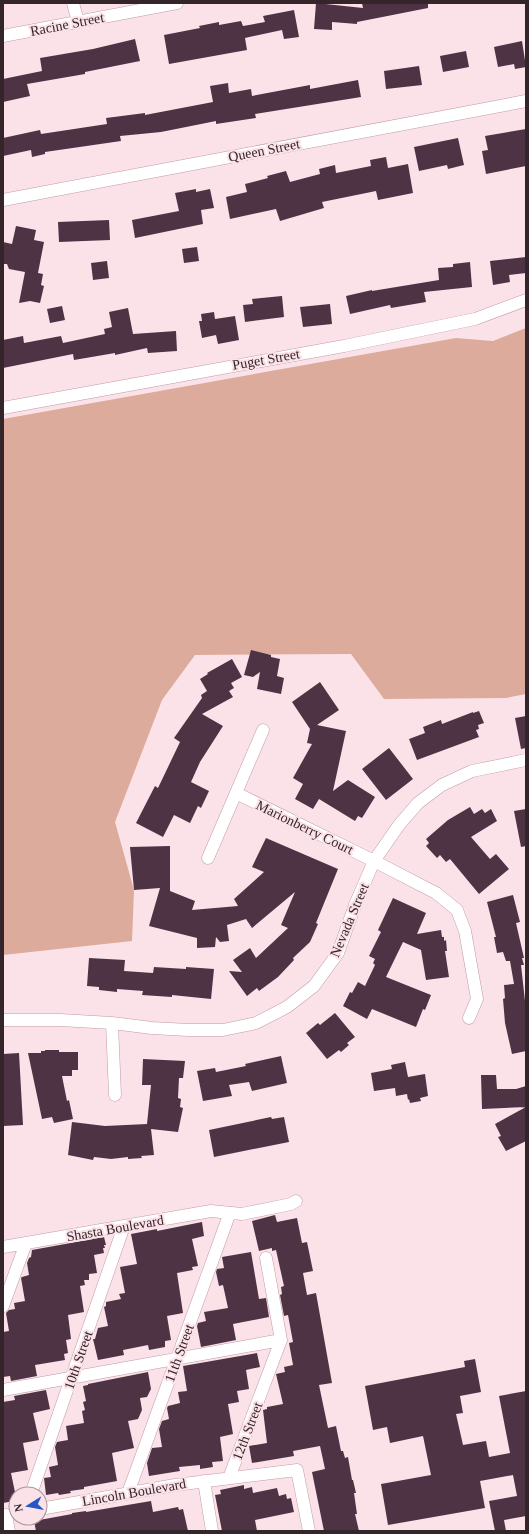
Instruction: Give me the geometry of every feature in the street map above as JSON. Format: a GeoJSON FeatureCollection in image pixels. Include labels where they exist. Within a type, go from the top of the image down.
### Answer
{"type":"FeatureCollection","features":[{"type":"Feature","properties":{"kind":"street"},"geometry":{"type":"LineString","coordinates":[[73,3],[78,22]]}},
{"type":"Feature","properties":{"kind":"street","name":"Racine Street"},"geometry":{"type":"LineString","coordinates":[[3,36],[178,3]]}},
{"type":"Feature","properties":{"kind":"street","name":"Queen Street"},"geometry":{"type":"LineString","coordinates":[[3,200],[526,101]]}},
{"type":"Feature","properties":{"kind":"street","name":"Puget Street"},"geometry":{"type":"LineString","coordinates":[[3,408],[344,346],[475,319],[526,300]]}},
{"type":"Feature","properties":{"kind":"street"},"geometry":{"type":"LineString","coordinates":[[208,858],[264,730]]}},
{"type":"Feature","properties":{"kind":"street","name":"Nevada Street"},"geometry":{"type":"LineString","coordinates":[[3,1020],[60,1020],[160,1028],[223,1030],[256,1023],[288,1007],[314,986],[338,952],[355,905],[374,861],[399,825],[418,803],[442,785],[472,771],[526,760]]}},
{"type":"Feature","properties":{"kind":"street","name":"Marionberry Court"},"geometry":{"type":"LineString","coordinates":[[236,793],[436,893],[457,910],[465,931],[477,999],[469,1018]]}},
{"type":"Feature","properties":{"kind":"street"},"geometry":{"type":"LineString","coordinates":[[112,1023],[115,1094]]}},
{"type":"Feature","properties":{"kind":"street","name":"Shasta Boulevard"},"geometry":{"type":"LineString","coordinates":[[3,1247],[211,1211],[242,1214],[296,1202]]}},
{"type":"Feature","properties":{"kind":"street","name":"11th Street"},"geometry":{"type":"LineString","coordinates":[[128,1493],[228,1218],[226,1213]]}},
{"type":"Feature","properties":{"kind":"street","name":"10th Street"},"geometry":{"type":"LineString","coordinates":[[34,1486],[124,1226]]}},
{"type":"Feature","properties":{"kind":"street"},"geometry":{"type":"LineString","coordinates":[[3,1306],[26,1243]]}},
{"type":"Feature","properties":{"kind":"street"},"geometry":{"type":"LineString","coordinates":[[3,1390],[281,1340],[266,1258]]}},
{"type":"Feature","properties":{"kind":"street","name":"12th Street"},"geometry":{"type":"LineString","coordinates":[[281,1340],[229,1478],[297,1470],[309,1531]]}},
{"type":"Feature","properties":{"kind":"street","name":"Lincoln Boulevard"},"geometry":{"type":"LineString","coordinates":[[48,1508],[128,1493],[229,1478]]}},
{"type":"Feature","properties":{"kind":"street"},"geometry":{"type":"LineString","coordinates":[[204,1481],[212,1531]]}},
{"type":"Feature","properties":{"kind":"shaded area"},"geometry":{"type":"Polygon","coordinates":[[[526,328],[526,694],[506,698],[384,699],[351,654],[195,655],[162,700],[115,822],[134,890],[132,941],[3,955],[3,419],[456,338],[493,341],[526,328]]]}},
{"type":"Feature","properties":{"kind":"building"},"geometry":{"type":"Polygon","coordinates":[[[316,3],[363,8],[362,3],[428,3],[428,8],[357,22],[357,24],[332,22],[332,30],[314,29],[316,3]]]}},
{"type":"Feature","properties":{"kind":"building"},"geometry":{"type":"Polygon","coordinates":[[[294,10],[299,37],[284,39],[282,30],[245,38],[247,50],[169,64],[164,35],[200,28],[199,26],[219,22],[219,25],[241,21],[243,26],[265,22],[263,16],[294,10]]]}},
{"type":"Feature","properties":{"kind":"building"},"geometry":{"type":"Polygon","coordinates":[[[135,39],[140,61],[85,72],[85,74],[27,84],[30,96],[3,102],[3,79],[42,71],[40,58],[93,49],[135,39]]]}},
{"type":"Feature","properties":{"kind":"building"},"geometry":{"type":"Polygon","coordinates":[[[522,41],[526,67],[515,69],[514,64],[498,67],[494,47],[522,41]]]}},
{"type":"Feature","properties":{"kind":"building"},"geometry":{"type":"Polygon","coordinates":[[[466,51],[469,67],[443,72],[440,56],[466,51]]]}},
{"type":"Feature","properties":{"kind":"building"},"geometry":{"type":"Polygon","coordinates":[[[419,66],[422,85],[386,89],[384,71],[419,66]]]}},
{"type":"Feature","properties":{"kind":"building"},"geometry":{"type":"Polygon","coordinates":[[[358,80],[361,97],[255,114],[256,118],[216,124],[216,121],[161,132],[120,136],[121,141],[45,152],[45,154],[32,157],[31,150],[3,156],[3,138],[40,130],[41,134],[107,124],[106,118],[145,113],[145,115],[213,102],[210,86],[228,83],[229,93],[251,89],[252,96],[310,85],[310,89],[358,80]]]}},
{"type":"Feature","properties":{"kind":"building"},"geometry":{"type":"Polygon","coordinates":[[[526,129],[526,166],[486,174],[482,151],[488,150],[485,136],[526,129]]]}},
{"type":"Feature","properties":{"kind":"building"},"geometry":{"type":"Polygon","coordinates":[[[458,138],[464,165],[448,169],[447,165],[419,171],[414,147],[458,138]]]}},
{"type":"Feature","properties":{"kind":"building"},"geometry":{"type":"Polygon","coordinates":[[[386,157],[388,168],[408,164],[413,193],[378,200],[376,191],[322,202],[324,208],[280,221],[276,209],[230,219],[226,197],[247,192],[245,184],[268,178],[267,176],[286,171],[290,182],[320,174],[319,169],[335,165],[336,173],[371,166],[370,160],[386,157]]]}},
{"type":"Feature","properties":{"kind":"building"},"geometry":{"type":"Polygon","coordinates":[[[196,189],[196,192],[210,189],[214,208],[201,210],[203,224],[135,238],[132,220],[179,211],[175,193],[196,189]]]}},
{"type":"Feature","properties":{"kind":"building"},"geometry":{"type":"Polygon","coordinates":[[[109,220],[110,240],[59,242],[58,222],[109,220]]]}},
{"type":"Feature","properties":{"kind":"building"},"geometry":{"type":"Polygon","coordinates":[[[16,226],[36,230],[34,240],[44,242],[38,273],[43,274],[41,285],[44,286],[40,303],[30,301],[19,303],[25,272],[9,269],[7,264],[3,264],[3,242],[12,244],[16,226]]]}},
{"type":"Feature","properties":{"kind":"building"},"geometry":{"type":"Polygon","coordinates":[[[197,247],[199,261],[184,263],[182,249],[197,247]]]}},
{"type":"Feature","properties":{"kind":"building"},"geometry":{"type":"Polygon","coordinates":[[[526,257],[526,273],[509,275],[510,282],[493,285],[490,261],[526,257]]]}},
{"type":"Feature","properties":{"kind":"building"},"geometry":{"type":"Polygon","coordinates":[[[107,261],[109,278],[93,280],[91,263],[107,261]]]}},
{"type":"Feature","properties":{"kind":"building"},"geometry":{"type":"Polygon","coordinates":[[[470,262],[472,287],[424,292],[426,302],[391,308],[390,305],[350,314],[346,296],[372,290],[439,280],[438,268],[453,267],[453,264],[470,262]]]}},
{"type":"Feature","properties":{"kind":"building"},"geometry":{"type":"Polygon","coordinates":[[[282,296],[284,317],[245,322],[243,305],[253,304],[252,299],[282,296]]]}},
{"type":"Feature","properties":{"kind":"building"},"geometry":{"type":"Polygon","coordinates":[[[330,304],[332,324],[303,327],[300,307],[330,304]]]}},
{"type":"Feature","properties":{"kind":"building"},"geometry":{"type":"Polygon","coordinates":[[[62,306],[65,320],[50,323],[47,309],[62,306]]]}},
{"type":"Feature","properties":{"kind":"building"},"geometry":{"type":"Polygon","coordinates":[[[128,308],[133,334],[176,331],[177,351],[148,353],[147,348],[115,355],[115,353],[74,360],[73,354],[3,368],[3,340],[23,336],[24,343],[61,336],[63,343],[105,334],[104,329],[112,327],[109,312],[128,308]]]}},
{"type":"Feature","properties":{"kind":"building"},"geometry":{"type":"Polygon","coordinates":[[[214,312],[215,319],[235,316],[239,340],[218,344],[216,335],[202,338],[199,321],[202,321],[201,314],[214,312]]]}},
{"type":"Feature","properties":{"kind":"building"},"geometry":{"type":"Polygon","coordinates":[[[251,650],[280,659],[277,676],[284,678],[281,694],[257,689],[260,672],[253,677],[244,675],[251,650]]]}},
{"type":"Feature","properties":{"kind":"building"},"geometry":{"type":"Polygon","coordinates":[[[232,659],[242,677],[231,683],[234,688],[229,691],[233,697],[202,714],[223,726],[200,762],[191,782],[209,791],[201,808],[198,806],[190,823],[174,815],[163,837],[136,823],[155,786],[158,788],[180,742],[174,738],[202,698],[201,695],[207,691],[200,679],[208,674],[207,673],[232,659]]]}},
{"type":"Feature","properties":{"kind":"building"},"geometry":{"type":"Polygon","coordinates":[[[320,682],[339,710],[317,725],[346,731],[333,791],[348,780],[375,797],[362,818],[358,816],[355,821],[319,799],[313,809],[295,799],[303,784],[293,778],[312,744],[307,743],[310,729],[292,702],[320,682]]]}},
{"type":"Feature","properties":{"kind":"building"},"geometry":{"type":"Polygon","coordinates":[[[479,711],[484,723],[478,725],[479,729],[476,730],[479,737],[417,760],[409,739],[425,733],[423,727],[441,720],[442,724],[479,711]]]}},
{"type":"Feature","properties":{"kind":"building"},"geometry":{"type":"Polygon","coordinates":[[[526,716],[526,748],[521,749],[515,718],[526,716]]]}},
{"type":"Feature","properties":{"kind":"building"},"geometry":{"type":"Polygon","coordinates":[[[389,748],[413,779],[386,800],[362,769],[389,748]]]}},
{"type":"Feature","properties":{"kind":"building"},"geometry":{"type":"Polygon","coordinates":[[[470,807],[474,814],[482,809],[485,813],[491,809],[497,821],[471,837],[490,859],[496,854],[509,869],[479,894],[450,859],[446,862],[440,855],[437,858],[426,846],[429,843],[426,839],[448,820],[470,807]]]}},
{"type":"Feature","properties":{"kind":"building"},"geometry":{"type":"Polygon","coordinates":[[[526,809],[526,846],[521,847],[514,811],[526,809]]]}},
{"type":"Feature","properties":{"kind":"building"},"geometry":{"type":"Polygon","coordinates":[[[266,838],[338,869],[316,923],[318,924],[310,942],[293,958],[294,960],[278,977],[259,991],[257,988],[247,996],[229,971],[242,972],[233,960],[250,948],[256,958],[288,928],[281,925],[295,892],[252,928],[246,919],[227,925],[229,941],[220,942],[216,937],[215,947],[197,948],[197,938],[149,926],[160,888],[134,890],[130,847],[170,846],[170,891],[195,901],[192,910],[238,906],[234,899],[264,872],[252,867],[266,838]]]}},
{"type":"Feature","properties":{"kind":"building"},"geometry":{"type":"Polygon","coordinates":[[[513,895],[520,922],[516,923],[524,958],[522,958],[524,965],[521,965],[526,1001],[526,1051],[512,1054],[505,1023],[503,999],[505,998],[504,985],[514,984],[510,961],[506,961],[503,952],[497,953],[494,937],[496,937],[487,902],[513,895]]]}},
{"type":"Feature","properties":{"kind":"building"},"geometry":{"type":"Polygon","coordinates":[[[393,898],[426,913],[417,934],[441,930],[444,941],[446,940],[447,951],[445,951],[449,977],[426,980],[421,950],[403,942],[386,977],[431,995],[425,1010],[423,1009],[416,1027],[372,1009],[367,1019],[343,1006],[350,992],[352,993],[358,982],[365,986],[375,965],[373,963],[375,959],[369,956],[381,932],[378,930],[393,898]]]}},
{"type":"Feature","properties":{"kind":"building"},"geometry":{"type":"Polygon","coordinates":[[[89,958],[125,960],[124,971],[153,973],[154,967],[214,969],[211,999],[172,995],[172,997],[142,995],[143,991],[117,989],[117,992],[99,990],[99,987],[87,986],[89,958]]]}},
{"type":"Feature","properties":{"kind":"building"},"geometry":{"type":"Polygon","coordinates":[[[335,1013],[355,1037],[347,1043],[349,1045],[341,1052],[339,1050],[327,1059],[306,1033],[318,1023],[320,1025],[335,1013]]]}},
{"type":"Feature","properties":{"kind":"building"},"geometry":{"type":"Polygon","coordinates":[[[41,1051],[78,1052],[78,1070],[72,1070],[72,1076],[62,1076],[67,1101],[69,1100],[73,1119],[54,1123],[52,1117],[42,1119],[28,1053],[41,1053],[41,1051]]]}},
{"type":"Feature","properties":{"kind":"building"},"geometry":{"type":"Polygon","coordinates":[[[19,1053],[23,1125],[3,1126],[3,1054],[19,1053]]]}},
{"type":"Feature","properties":{"kind":"building"},"geometry":{"type":"Polygon","coordinates":[[[281,1056],[287,1083],[252,1091],[249,1082],[229,1085],[232,1096],[203,1101],[197,1071],[215,1068],[216,1072],[246,1066],[245,1064],[281,1056]]]}},
{"type":"Feature","properties":{"kind":"building"},"geometry":{"type":"Polygon","coordinates":[[[143,1059],[185,1061],[183,1078],[179,1078],[178,1098],[181,1099],[180,1107],[183,1108],[178,1132],[151,1129],[154,1155],[141,1156],[142,1158],[128,1159],[128,1157],[111,1159],[94,1157],[93,1160],[68,1155],[72,1122],[105,1126],[147,1124],[151,1085],[142,1085],[143,1059]]]}},
{"type":"Feature","properties":{"kind":"building"},"geometry":{"type":"Polygon","coordinates":[[[405,1062],[408,1077],[425,1074],[428,1096],[420,1098],[421,1101],[410,1103],[407,1094],[396,1096],[395,1088],[374,1091],[371,1073],[392,1069],[391,1065],[405,1062]]]}},
{"type":"Feature","properties":{"kind":"building"},"geometry":{"type":"Polygon","coordinates":[[[481,1075],[496,1075],[497,1089],[516,1089],[526,1086],[526,1107],[482,1109],[481,1075]]]}},
{"type":"Feature","properties":{"kind":"building"},"geometry":{"type":"Polygon","coordinates":[[[526,1107],[526,1141],[506,1151],[498,1137],[501,1136],[495,1124],[526,1107]]]}},
{"type":"Feature","properties":{"kind":"building"},"geometry":{"type":"Polygon","coordinates":[[[271,1117],[272,1119],[284,1117],[289,1142],[214,1157],[209,1130],[271,1117]]]}},
{"type":"Feature","properties":{"kind":"building"},"geometry":{"type":"Polygon","coordinates":[[[275,1215],[277,1222],[297,1218],[302,1243],[307,1242],[313,1271],[303,1273],[307,1295],[316,1293],[332,1383],[319,1385],[328,1428],[336,1426],[341,1451],[343,1451],[345,1458],[348,1457],[356,1493],[354,1493],[357,1514],[355,1514],[359,1531],[324,1531],[312,1472],[325,1469],[320,1446],[293,1451],[294,1456],[252,1463],[249,1446],[267,1443],[263,1410],[267,1409],[267,1407],[283,1404],[276,1374],[285,1372],[284,1367],[293,1365],[289,1343],[293,1342],[288,1315],[284,1316],[280,1295],[282,1294],[281,1287],[284,1286],[276,1250],[272,1251],[272,1248],[259,1251],[252,1221],[275,1215]]]}},
{"type":"Feature","properties":{"kind":"building"},"geometry":{"type":"Polygon","coordinates":[[[202,1222],[204,1236],[192,1239],[198,1266],[192,1267],[193,1270],[177,1273],[183,1313],[167,1316],[171,1340],[165,1341],[165,1347],[149,1350],[148,1345],[123,1350],[124,1355],[98,1360],[93,1339],[95,1339],[98,1328],[108,1326],[104,1307],[106,1306],[106,1302],[121,1299],[119,1294],[125,1293],[120,1267],[137,1264],[131,1234],[157,1229],[157,1231],[202,1222]]]}},
{"type":"Feature","properties":{"kind":"building"},"geometry":{"type":"Polygon","coordinates":[[[104,1237],[106,1245],[104,1245],[105,1248],[103,1248],[104,1253],[94,1255],[97,1273],[89,1274],[89,1280],[84,1280],[85,1285],[80,1286],[84,1312],[68,1315],[71,1339],[66,1340],[68,1353],[64,1354],[65,1360],[35,1365],[37,1376],[11,1381],[10,1376],[3,1377],[3,1332],[9,1331],[6,1313],[9,1310],[15,1309],[14,1303],[25,1301],[21,1278],[29,1275],[27,1263],[31,1257],[32,1250],[104,1237]]]}},
{"type":"Feature","properties":{"kind":"building"},"geometry":{"type":"Polygon","coordinates":[[[251,1252],[259,1299],[266,1298],[269,1317],[233,1324],[236,1340],[201,1347],[197,1326],[198,1323],[206,1321],[204,1312],[228,1308],[223,1285],[219,1286],[216,1272],[217,1269],[224,1268],[222,1257],[251,1252]]]}},
{"type":"Feature","properties":{"kind":"building"},"geometry":{"type":"Polygon","coordinates":[[[257,1353],[260,1367],[246,1370],[249,1389],[237,1391],[239,1402],[228,1404],[233,1434],[220,1437],[223,1461],[212,1462],[213,1467],[200,1469],[200,1465],[179,1467],[180,1471],[149,1476],[147,1463],[152,1448],[162,1447],[159,1429],[162,1421],[169,1419],[167,1408],[168,1406],[180,1403],[178,1392],[187,1391],[183,1366],[257,1353]]]}},
{"type":"Feature","properties":{"kind":"building"},"geometry":{"type":"Polygon","coordinates":[[[475,1359],[481,1392],[460,1396],[463,1413],[456,1414],[463,1445],[486,1441],[489,1457],[510,1453],[499,1396],[526,1391],[526,1516],[504,1520],[506,1531],[495,1531],[489,1501],[517,1496],[513,1475],[480,1481],[485,1508],[388,1525],[381,1484],[431,1475],[423,1436],[390,1443],[387,1427],[373,1430],[365,1386],[465,1367],[464,1361],[475,1359]]]}},
{"type":"Feature","properties":{"kind":"building"},"geometry":{"type":"Polygon","coordinates":[[[148,1372],[151,1389],[147,1397],[140,1398],[142,1410],[138,1419],[128,1421],[134,1448],[112,1453],[117,1481],[84,1487],[84,1489],[70,1491],[71,1493],[48,1495],[48,1486],[45,1486],[44,1478],[51,1477],[49,1467],[58,1465],[55,1447],[57,1442],[68,1440],[66,1426],[84,1423],[82,1411],[85,1410],[83,1402],[86,1401],[83,1386],[148,1372]]]}},
{"type":"Feature","properties":{"kind":"building"},"geometry":{"type":"Polygon","coordinates":[[[46,1390],[50,1409],[33,1413],[39,1440],[23,1443],[28,1470],[11,1473],[14,1486],[8,1486],[8,1502],[3,1503],[3,1402],[15,1400],[14,1396],[46,1390]]]}},
{"type":"Feature","properties":{"kind":"building"},"geometry":{"type":"Polygon","coordinates":[[[244,1485],[244,1489],[252,1487],[253,1493],[277,1488],[279,1496],[286,1494],[287,1499],[291,1498],[294,1512],[255,1520],[257,1531],[222,1531],[215,1495],[221,1494],[220,1490],[244,1485]]]}},
{"type":"Feature","properties":{"kind":"building"},"geometry":{"type":"Polygon","coordinates":[[[151,1501],[153,1512],[178,1507],[179,1510],[183,1509],[188,1531],[36,1531],[35,1526],[48,1526],[48,1518],[72,1513],[151,1501]]]}}]}
